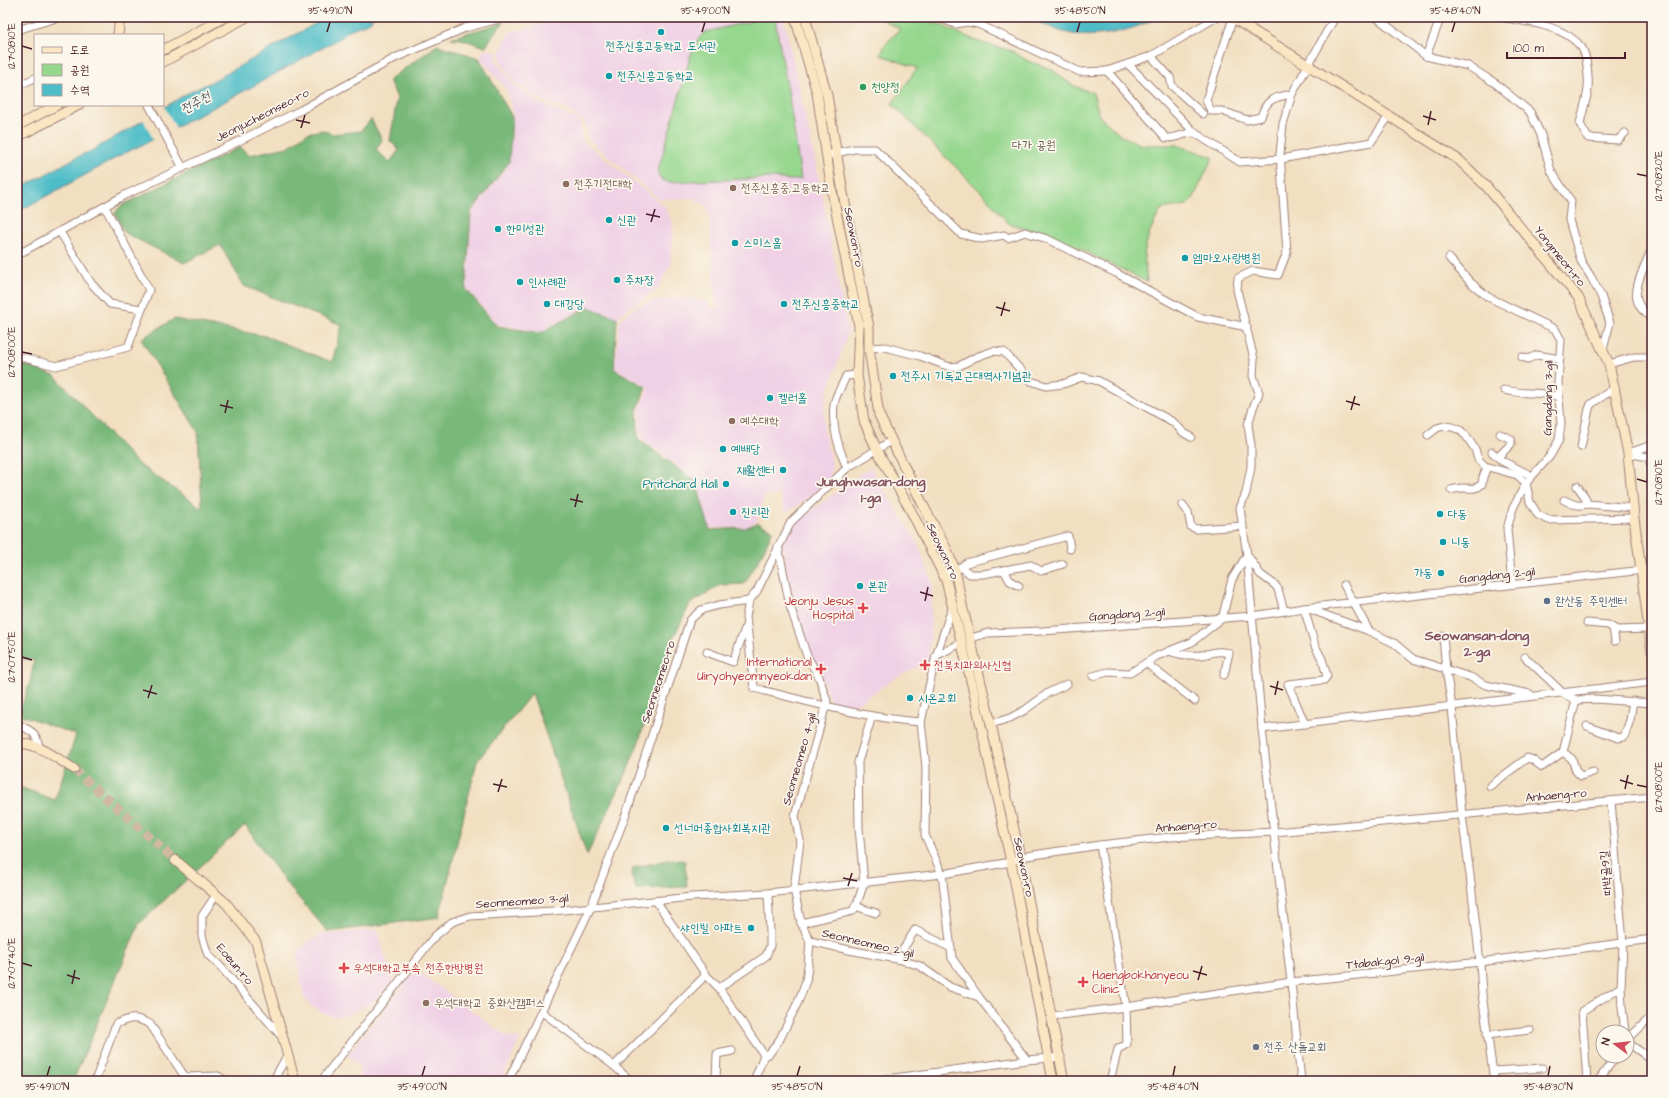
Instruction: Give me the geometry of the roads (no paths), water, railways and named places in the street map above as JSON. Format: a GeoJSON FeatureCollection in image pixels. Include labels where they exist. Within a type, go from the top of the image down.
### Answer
{"type":"FeatureCollection","features":[{"type":"Feature","properties":{"kind":"street"},"geometry":{"type":"LineString","coordinates":[[17,30],[60,17]]}},
{"type":"Feature","properties":{"kind":"street"},"geometry":{"type":"LineString","coordinates":[[115,34],[120,17]]}},
{"type":"Feature","properties":{"kind":"street"},"geometry":{"type":"LineString","coordinates":[[164,49],[225,17]]}},
{"type":"Feature","properties":{"kind":"street"},"geometry":{"type":"LineString","coordinates":[[164,61],[247,17]]}},
{"type":"Feature","properties":{"kind":"street","name":"Jeonjucheonseo-ro"},"geometry":{"type":"LineString","coordinates":[[17,255],[125,195],[301,110],[394,58],[465,28],[502,18],[514,20],[525,17]]}},
{"type":"Feature","properties":{"kind":"street","name":"Seowon-ro"},"geometry":{"type":"LineString","coordinates":[[795,17],[816,93],[826,155],[859,326],[857,375],[864,421],[876,450],[911,512],[946,580],[975,697],[1011,862],[1053,1081]]}},
{"type":"Feature","properties":{"kind":"street","name":"Seowon-ro"},"geometry":{"type":"LineString","coordinates":[[805,17],[827,95],[836,153],[869,328],[869,348],[879,415],[925,509],[958,568],[962,605],[991,724],[1020,857],[1061,1057],[1064,1081]]}},
{"type":"Feature","properties":{"kind":"street"},"geometry":{"type":"LineString","coordinates":[[937,17],[955,24],[967,22],[978,24],[1080,72],[1107,71],[1151,56],[1217,17]]}},
{"type":"Feature","properties":{"kind":"street"},"geometry":{"type":"LineString","coordinates":[[1232,17],[1206,100],[1211,111],[1222,111],[1247,120],[1261,117],[1264,106],[1276,96],[1292,94]]}},
{"type":"Feature","properties":{"kind":"street","name":"Yongmeori-ro"},"geometry":{"type":"LineString","coordinates":[[1232,17],[1307,66],[1459,160],[1486,186],[1578,297],[1603,349],[1609,364],[1615,388],[1628,453],[1634,513],[1652,651]]}},
{"type":"Feature","properties":{"kind":"street"},"geometry":{"type":"LineString","coordinates":[[1301,1081],[1262,729],[1247,555],[1240,508],[1246,493],[1251,466],[1251,445],[1248,425],[1259,393],[1253,376],[1254,359],[1237,290],[1238,278],[1253,271],[1278,274],[1287,252],[1281,158],[1283,124],[1292,94],[1335,17]]}},
{"type":"Feature","properties":{"kind":"street"},"geometry":{"type":"LineString","coordinates":[[1376,17],[1426,56],[1468,66],[1495,83],[1530,112],[1541,135],[1551,171],[1571,201],[1569,220],[1581,261],[1601,296],[1610,323],[1603,349]]}},
{"type":"Feature","properties":{"kind":"street"},"geometry":{"type":"LineString","coordinates":[[1426,56],[1441,17]]}},
{"type":"Feature","properties":{"kind":"street"},"geometry":{"type":"LineString","coordinates":[[1500,17],[1555,30],[1571,37],[1583,50],[1588,75],[1588,89],[1580,124],[1588,138],[1618,140],[1625,133]]}},
{"type":"Feature","properties":{"kind":"street"},"geometry":{"type":"LineString","coordinates":[[1151,56],[1170,77],[1172,86],[1203,114]]}},
{"type":"Feature","properties":{"kind":"street"},"geometry":{"type":"LineString","coordinates":[[1128,64],[1195,133],[1240,162],[1281,158],[1371,142],[1389,116]]}},
{"type":"Feature","properties":{"kind":"street"},"geometry":{"type":"LineString","coordinates":[[1107,71],[1166,138],[1173,138],[1187,132],[1195,133]]}},
{"type":"Feature","properties":{"kind":"street"},"geometry":{"type":"LineString","coordinates":[[17,86],[34,78]]}},
{"type":"Feature","properties":{"kind":"street"},"geometry":{"type":"LineString","coordinates":[[17,126],[55,106]]}},
{"type":"Feature","properties":{"kind":"street"},"geometry":{"type":"LineString","coordinates":[[17,137],[77,106]]}},
{"type":"Feature","properties":{"kind":"street"},"geometry":{"type":"LineString","coordinates":[[150,106],[182,168]]}},
{"type":"Feature","properties":{"kind":"street"},"geometry":{"type":"LineString","coordinates":[[826,155],[854,149],[875,149],[961,234],[982,239],[1004,235],[1008,238],[1025,232],[1047,240],[1116,273],[1198,317],[1247,327]]}},
{"type":"Feature","properties":{"kind":"street"},"geometry":{"type":"LineString","coordinates":[[17,356],[56,366],[128,346],[149,290],[105,207]]}},
{"type":"Feature","properties":{"kind":"street"},"geometry":{"type":"LineString","coordinates":[[60,232],[91,283],[110,304],[142,309]]}},
{"type":"Feature","properties":{"kind":"street"},"geometry":{"type":"LineString","coordinates":[[1651,251],[1639,281],[1636,294],[1637,303],[1641,310],[1652,317]]}},
{"type":"Feature","properties":{"kind":"street","name":"Gangdang 3-gil"},"geometry":{"type":"LineString","coordinates":[[1449,258],[1470,282],[1488,297],[1555,329],[1561,340],[1559,397],[1561,424],[1559,440],[1550,456],[1526,483],[1513,508],[1507,529],[1512,584]]}},
{"type":"Feature","properties":{"kind":"street"},"geometry":{"type":"LineString","coordinates":[[869,348],[885,346],[950,366],[959,366],[976,357],[993,351],[1004,352],[1030,381],[1046,386],[1063,384],[1082,377],[1099,381],[1173,422],[1184,433],[1191,436]]}},
{"type":"Feature","properties":{"kind":"street"},"geometry":{"type":"LineString","coordinates":[[1522,357],[1528,359],[1537,356],[1560,359]]}},
{"type":"Feature","properties":{"kind":"street"},"geometry":{"type":"LineString","coordinates":[[1609,364],[1634,357],[1652,357]]}},
{"type":"Feature","properties":{"kind":"street"},"geometry":{"type":"LineString","coordinates":[[847,468],[840,453],[834,430],[834,404],[846,376],[857,375]]}},
{"type":"Feature","properties":{"kind":"street"},"geometry":{"type":"LineString","coordinates":[[1581,447],[1591,404],[1615,388]]}},
{"type":"Feature","properties":{"kind":"street"},"geometry":{"type":"LineString","coordinates":[[1504,390],[1532,394],[1548,393],[1559,397]]}},
{"type":"Feature","properties":{"kind":"street"},"geometry":{"type":"LineString","coordinates":[[1428,435],[1437,428],[1444,426],[1460,430],[1475,449],[1478,459],[1487,467],[1517,475],[1526,483],[1530,502],[1538,515],[1548,520],[1634,513]]}},
{"type":"Feature","properties":{"kind":"street"},"geometry":{"type":"LineString","coordinates":[[1498,457],[1511,444],[1511,439],[1500,434]]}},
{"type":"Feature","properties":{"kind":"street"},"geometry":{"type":"LineString","coordinates":[[749,601],[757,592],[778,546],[791,522],[847,468],[891,441]]}},
{"type":"Feature","properties":{"kind":"street"},"geometry":{"type":"LineString","coordinates":[[1628,453],[1652,445]]}},
{"type":"Feature","properties":{"kind":"street"},"geometry":{"type":"LineString","coordinates":[[1492,452],[1502,461],[1532,476]]}},
{"type":"Feature","properties":{"kind":"street"},"geometry":{"type":"LineString","coordinates":[[1628,453],[1648,457],[1652,468]]}},
{"type":"Feature","properties":{"kind":"street"},"geometry":{"type":"LineString","coordinates":[[1451,490],[1462,488],[1468,489],[1480,486],[1487,467]]}},
{"type":"Feature","properties":{"kind":"street"},"geometry":{"type":"LineString","coordinates":[[1577,486],[1585,497],[1587,504]]}},
{"type":"Feature","properties":{"kind":"street"},"geometry":{"type":"LineString","coordinates":[[1564,500],[1574,505],[1582,506],[1587,504],[1634,513]]}},
{"type":"Feature","properties":{"kind":"street"},"geometry":{"type":"LineString","coordinates":[[1183,505],[1188,512],[1191,527],[1243,526]]}},
{"type":"Feature","properties":{"kind":"street"},"geometry":{"type":"LineString","coordinates":[[943,575],[958,568],[966,562],[1068,536],[1070,549]]}},
{"type":"Feature","properties":{"kind":"street","name":"Seonneomeo 4-gil"},"geometry":{"type":"LineString","coordinates":[[778,546],[790,606],[807,656],[819,677],[827,701],[795,816],[800,841],[794,889]]}},
{"type":"Feature","properties":{"kind":"street"},"geometry":{"type":"LineString","coordinates":[[1247,555],[1260,574],[1278,589],[1284,611]]}},
{"type":"Feature","properties":{"kind":"street"},"geometry":{"type":"LineString","coordinates":[[1093,676],[1108,672],[1130,673],[1158,656],[1192,642],[1221,619],[1232,579],[1247,555]]}},
{"type":"Feature","properties":{"kind":"street"},"geometry":{"type":"LineString","coordinates":[[958,568],[970,574],[983,574],[1031,565],[1041,571],[1063,564]]}},
{"type":"Feature","properties":{"kind":"street","name":"Gangdang 2-gil"},"geometry":{"type":"LineString","coordinates":[[971,638],[988,633],[1253,616],[1305,608],[1652,569]]}},
{"type":"Feature","properties":{"kind":"street"},"geometry":{"type":"LineString","coordinates":[[1004,570],[1010,581],[1020,586]]}},
{"type":"Feature","properties":{"kind":"street"},"geometry":{"type":"LineString","coordinates":[[1344,584],[1369,631]]}},
{"type":"Feature","properties":{"kind":"street","name":"Seonneomeo 4-gil"},"geometry":{"type":"LineString","coordinates":[[749,601],[746,617],[754,688],[825,707],[896,720],[922,722]]}},
{"type":"Feature","properties":{"kind":"street","name":"Seonneomeo-ro"},"geometry":{"type":"LineString","coordinates":[[508,1081],[591,907],[627,811],[690,620],[701,610],[719,605],[749,601]]}},
{"type":"Feature","properties":{"kind":"street"},"geometry":{"type":"LineString","coordinates":[[962,605],[952,608],[936,656],[922,722],[926,767],[925,835],[942,874],[952,958],[979,997],[1027,1060]]}},
{"type":"Feature","properties":{"kind":"street"},"geometry":{"type":"LineString","coordinates":[[1305,608],[1369,631],[1394,643],[1412,659],[1470,677],[1486,685],[1536,696]]}},
{"type":"Feature","properties":{"kind":"street"},"geometry":{"type":"LineString","coordinates":[[1305,608],[1315,646],[1322,659],[1327,676],[1324,680],[1288,684],[1305,724]]}},
{"type":"Feature","properties":{"kind":"street"},"geometry":{"type":"LineString","coordinates":[[1586,623],[1608,625],[1617,630],[1649,629]]}},
{"type":"Feature","properties":{"kind":"street"},"geometry":{"type":"LineString","coordinates":[[707,652],[733,662],[747,625]]}},
{"type":"Feature","properties":{"kind":"street"},"geometry":{"type":"LineString","coordinates":[[1613,628],[1615,642]]}},
{"type":"Feature","properties":{"kind":"street"},"geometry":{"type":"LineString","coordinates":[[1443,636],[1487,1034],[1494,1081]]}},
{"type":"Feature","properties":{"kind":"street"},"geometry":{"type":"LineString","coordinates":[[936,656],[961,643]]}},
{"type":"Feature","properties":{"kind":"street"},"geometry":{"type":"LineString","coordinates":[[1169,651],[1179,655],[1200,655],[1219,651],[1229,653],[1224,675]]}},
{"type":"Feature","properties":{"kind":"street"},"geometry":{"type":"LineString","coordinates":[[1525,657],[1564,694],[1576,700],[1596,699],[1652,703]]}},
{"type":"Feature","properties":{"kind":"street"},"geometry":{"type":"LineString","coordinates":[[1146,663],[1195,701]]}},
{"type":"Feature","properties":{"kind":"street"},"geometry":{"type":"LineString","coordinates":[[1262,729],[1536,696],[1564,694],[1652,682]]}},
{"type":"Feature","properties":{"kind":"street"},"geometry":{"type":"LineString","coordinates":[[991,724],[1010,718],[1025,710],[1048,692],[1068,684]]}},
{"type":"Feature","properties":{"kind":"street"},"geometry":{"type":"LineString","coordinates":[[1490,786],[1527,758],[1533,760],[1542,767],[1563,752],[1576,700]]}},
{"type":"Feature","properties":{"kind":"street"},"geometry":{"type":"LineString","coordinates":[[1587,726],[1618,738],[1624,737],[1630,720],[1633,701]]}},
{"type":"Feature","properties":{"kind":"street"},"geometry":{"type":"LineString","coordinates":[[801,923],[852,911],[864,883],[860,847],[858,762],[872,716]]}},
{"type":"Feature","properties":{"kind":"street"},"geometry":{"type":"LineString","coordinates":[[17,724],[33,732],[37,736],[39,747]]}},
{"type":"Feature","properties":{"kind":"street"},"geometry":{"type":"LineString","coordinates":[[17,744],[29,744],[39,747],[74,769]]}},
{"type":"Feature","properties":{"kind":"street"},"geometry":{"type":"LineString","coordinates":[[1563,752],[1572,759],[1576,771],[1580,776],[1593,772]]}},
{"type":"Feature","properties":{"kind":"street","name":"Anhaeng-ro"},"geometry":{"type":"LineString","coordinates":[[1011,862],[1020,857],[1100,845],[1170,837],[1274,832],[1652,797]]}},
{"type":"Feature","properties":{"kind":"street","name":"따박골9길"},"geometry":{"type":"LineString","coordinates":[[1611,801],[1623,942]]}},
{"type":"Feature","properties":{"kind":"street"},"geometry":{"type":"LineString","coordinates":[[1100,845],[1126,1007],[1127,1044],[1118,1049],[1110,1081]]}},
{"type":"Feature","properties":{"kind":"street","name":"Eoeun-ro"},"geometry":{"type":"LineString","coordinates":[[175,860],[226,903],[256,942],[295,1081]]}},
{"type":"Feature","properties":{"kind":"street","name":"Seonneomeo 3-gil"},"geometry":{"type":"LineString","coordinates":[[321,1081],[434,936],[452,922],[470,916],[768,893],[942,874],[1011,862]]}},
{"type":"Feature","properties":{"kind":"street"},"geometry":{"type":"LineString","coordinates":[[764,1055],[769,1054],[780,1039],[798,1002],[807,974],[810,941],[801,923],[794,889]]}},
{"type":"Feature","properties":{"kind":"street"},"geometry":{"type":"LineString","coordinates":[[719,988],[766,956],[770,946],[768,893]]}},
{"type":"Feature","properties":{"kind":"street","name":"Eoeun-ro"},"geometry":{"type":"LineString","coordinates":[[216,895],[202,916],[202,936],[208,955],[284,1039]]}},
{"type":"Feature","properties":{"kind":"street"},"geometry":{"type":"LineString","coordinates":[[656,901],[706,974],[719,988],[764,1055]]}},
{"type":"Feature","properties":{"kind":"street"},"geometry":{"type":"LineString","coordinates":[[855,906],[876,913]]}},
{"type":"Feature","properties":{"kind":"street"},"geometry":{"type":"LineString","coordinates":[[897,959],[915,930],[951,948]]}},
{"type":"Feature","properties":{"kind":"street","name":"Ttabakgol 9-gil"},"geometry":{"type":"LineString","coordinates":[[1052,1016],[1126,1007],[1291,982],[1480,962],[1652,939]]}},
{"type":"Feature","properties":{"kind":"street","name":"Seonneomeo 2-gil"},"geometry":{"type":"LineString","coordinates":[[810,941],[897,959],[920,966],[950,987],[979,997]]}},
{"type":"Feature","properties":{"kind":"street"},"geometry":{"type":"LineString","coordinates":[[1623,942],[1621,987],[1624,1024]]}},
{"type":"Feature","properties":{"kind":"street"},"geometry":{"type":"LineString","coordinates":[[614,1066],[706,974]]}},
{"type":"Feature","properties":{"kind":"street"},"geometry":{"type":"LineString","coordinates":[[1587,1081],[1582,1011],[1621,987]]}},
{"type":"Feature","properties":{"kind":"street"},"geometry":{"type":"LineString","coordinates":[[542,1012],[614,1066],[631,1081]]}},
{"type":"Feature","properties":{"kind":"street"},"geometry":{"type":"LineString","coordinates":[[1635,1033],[1652,1016]]}},
{"type":"Feature","properties":{"kind":"street"},"geometry":{"type":"LineString","coordinates":[[95,1081],[116,1024],[129,1018],[142,1020],[150,1024],[185,1077],[218,1076],[226,1081]]}},
{"type":"Feature","properties":{"kind":"street"},"geometry":{"type":"LineString","coordinates":[[1487,1034],[1530,1030]]}},
{"type":"Feature","properties":{"kind":"street"},"geometry":{"type":"LineString","coordinates":[[1635,1047],[1652,1060]]}},
{"type":"Feature","properties":{"kind":"street"},"geometry":{"type":"LineString","coordinates":[[716,1081],[717,1054],[732,1051]]}},
{"type":"Feature","properties":{"kind":"street"},"geometry":{"type":"LineString","coordinates":[[273,1081],[288,1054]]}},
{"type":"Feature","properties":{"kind":"street"},"geometry":{"type":"LineString","coordinates":[[754,1081],[764,1055]]}},
{"type":"Feature","properties":{"kind":"street"},"geometry":{"type":"LineString","coordinates":[[872,1081],[1027,1060],[1061,1057]]}},
{"type":"Feature","properties":{"kind":"street"},"geometry":{"type":"LineString","coordinates":[[1598,1081],[1610,1064]]}},
{"type":"Feature","properties":{"kind":"street"},"geometry":{"type":"LineString","coordinates":[[1493,1071],[1542,1068]]}},
{"type":"Feature","properties":{"kind":"water","name":"전주천"},"geometry":{"type":"Polygon","coordinates":[[[327,17],[373,17],[370,22],[349,30],[338,39],[248,89],[115,158],[17,212],[17,190],[75,158],[91,151],[186,94],[213,81],[327,17]]]}},
{"type":"Feature","properties":{"kind":"water"},"geometry":{"type":"Polygon","coordinates":[[[1028,17],[1064,17],[1071,21],[1100,24],[1114,17],[1159,17],[1127,30],[1103,34],[1079,35],[1063,32],[1028,17]]]}},
{"type":"Feature","properties":{"kind":"tunnel"},"geometry":{"type":"LineString","coordinates":[[74,769],[175,860]]}},
{"type":"Feature","properties":{"kind":"place","name":"전주신흥고등학교 도서관"},"geometry":{"type":"Point","coordinates":[661,32]}},
{"type":"Feature","properties":{"kind":"place","name":"전주신흥고등학교"},"geometry":{"type":"Point","coordinates":[609,76]}},
{"type":"Feature","properties":{"kind":"place","name":"천양정"},"geometry":{"type":"Point","coordinates":[863,87]}},
{"type":"Feature","properties":{"kind":"place","name":"전주기전대학"},"geometry":{"type":"Point","coordinates":[566,184]}},
{"type":"Feature","properties":{"kind":"place","name":"전주신흥중,고등학교"},"geometry":{"type":"Point","coordinates":[733,188]}},
{"type":"Feature","properties":{"kind":"place","name":"신관"},"geometry":{"type":"Point","coordinates":[609,220]}},
{"type":"Feature","properties":{"kind":"place","name":"한미성관"},"geometry":{"type":"Point","coordinates":[498,229]}},
{"type":"Feature","properties":{"kind":"place","name":"스미스홀"},"geometry":{"type":"Point","coordinates":[735,243]}},
{"type":"Feature","properties":{"kind":"place","name":"엠마오사랑병원"},"geometry":{"type":"Point","coordinates":[1185,258]}},
{"type":"Feature","properties":{"kind":"place","name":"주차장"},"geometry":{"type":"Point","coordinates":[617,280]}},
{"type":"Feature","properties":{"kind":"place","name":"인사례관"},"geometry":{"type":"Point","coordinates":[520,282]}},
{"type":"Feature","properties":{"kind":"place","name":"대강당"},"geometry":{"type":"Point","coordinates":[547,304]}},
{"type":"Feature","properties":{"kind":"place","name":"전주신흥중학교"},"geometry":{"type":"Point","coordinates":[784,304]}},
{"type":"Feature","properties":{"kind":"place","name":"전주시 기독교근대역사기념관"},"geometry":{"type":"Point","coordinates":[893,376]}},
{"type":"Feature","properties":{"kind":"place","name":"켈러홀"},"geometry":{"type":"Point","coordinates":[770,398]}},
{"type":"Feature","properties":{"kind":"place","name":"예수대학"},"geometry":{"type":"Point","coordinates":[732,421]}},
{"type":"Feature","properties":{"kind":"place","name":"예배당"},"geometry":{"type":"Point","coordinates":[723,449]}},
{"type":"Feature","properties":{"kind":"place","name":"재활센터"},"geometry":{"type":"Point","coordinates":[783,470]}},
{"type":"Feature","properties":{"kind":"place","name":"Pritchard Hall"},"geometry":{"type":"Point","coordinates":[726,484]}},
{"type":"Feature","properties":{"kind":"place","name":"진리관"},"geometry":{"type":"Point","coordinates":[733,512]}},
{"type":"Feature","properties":{"kind":"place","name":"다동"},"geometry":{"type":"Point","coordinates":[1440,514]}},
{"type":"Feature","properties":{"kind":"place","name":"니동"},"geometry":{"type":"Point","coordinates":[1443,542]}},
{"type":"Feature","properties":{"kind":"place","name":"가동"},"geometry":{"type":"Point","coordinates":[1441,573]}},
{"type":"Feature","properties":{"kind":"place","name":"본관"},"geometry":{"type":"Point","coordinates":[860,586]}},
{"type":"Feature","properties":{"kind":"place","name":"완산동 주민센터"},"geometry":{"type":"Point","coordinates":[1547,601]}},
{"type":"Feature","properties":{"kind":"place","name":"Jeonju Jesus Hospital"},"geometry":{"type":"Point","coordinates":[863,608]}},
{"type":"Feature","properties":{"kind":"place","name":"전북치과의사신협"},"geometry":{"type":"Point","coordinates":[925,665]}},
{"type":"Feature","properties":{"kind":"place","name":"International Uiryohyeomnyeokdan"},"geometry":{"type":"Point","coordinates":[821,669]}},
{"type":"Feature","properties":{"kind":"place","name":"시온교회"},"geometry":{"type":"Point","coordinates":[910,698]}},
{"type":"Feature","properties":{"kind":"place","name":"선너머종합사회복지관"},"geometry":{"type":"Point","coordinates":[666,828]}},
{"type":"Feature","properties":{"kind":"place","name":"샤인빌 아파트"},"geometry":{"type":"Point","coordinates":[751,928]}},
{"type":"Feature","properties":{"kind":"place","name":"우석대학교부속 전주한방병원"},"geometry":{"type":"Point","coordinates":[344,968]}},
{"type":"Feature","properties":{"kind":"place","name":"Haengbokhanyeou Clinic"},"geometry":{"type":"Point","coordinates":[1083,982]}},
{"type":"Feature","properties":{"kind":"place","name":"우석대학교 중화산캠퍼스"},"geometry":{"type":"Point","coordinates":[426,1003]}},
{"type":"Feature","properties":{"kind":"place","name":"전주 산돌교회"},"geometry":{"type":"Point","coordinates":[1256,1047]}},
{"type":"Feature","properties":{"kind":"district","name":"Junghwasan-dong 1-ga"},"geometry":{"type":"Point","coordinates":[871,490]}},
{"type":"Feature","properties":{"kind":"district","name":"Seowansan-dong 2-ga"},"geometry":{"type":"Point","coordinates":[1477,644]}},
{"type":"Feature","properties":{"kind":"park label","name":"다가 공원"},"geometry":{"type":"Point","coordinates":[1034,145]}}]}
